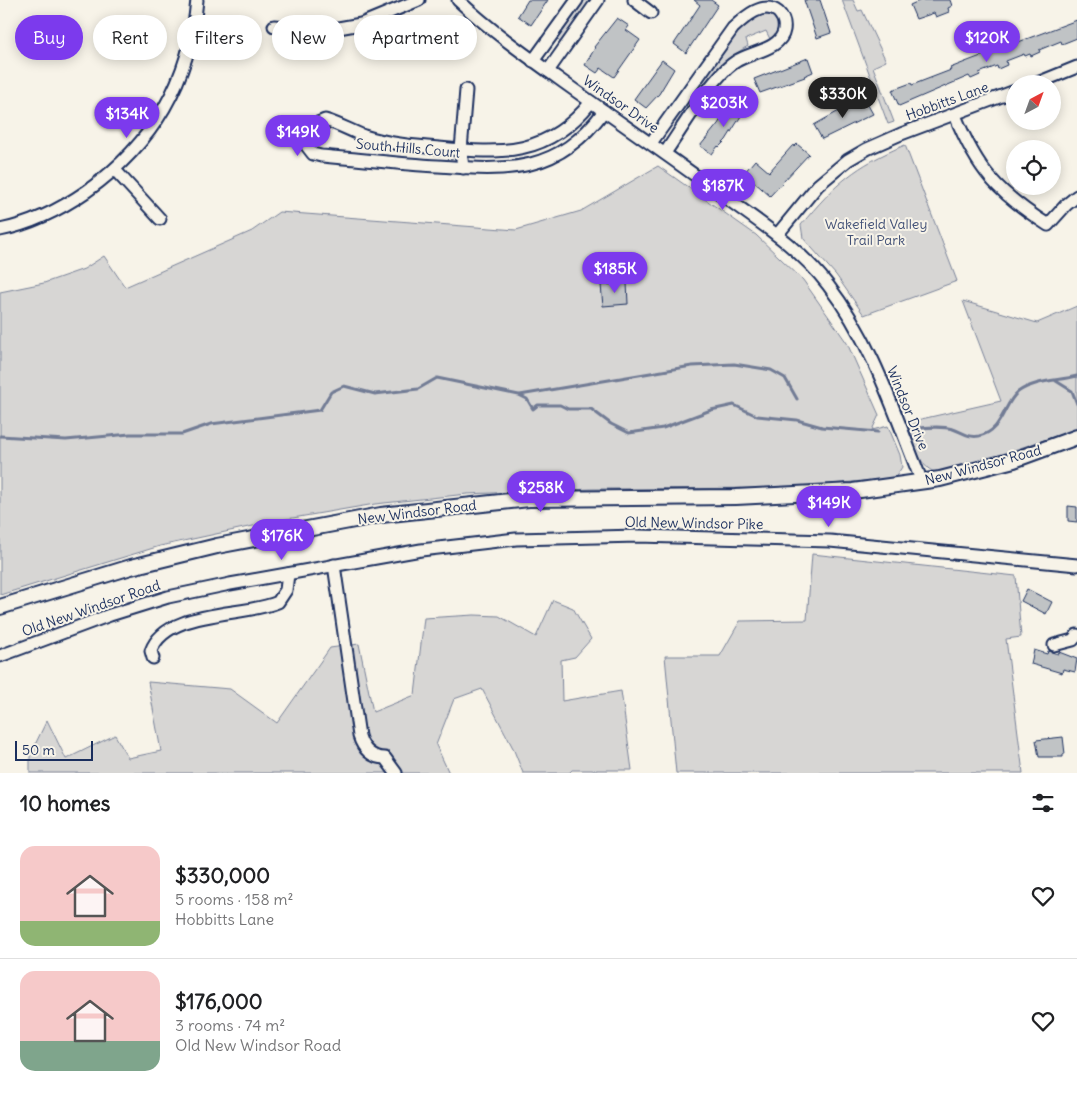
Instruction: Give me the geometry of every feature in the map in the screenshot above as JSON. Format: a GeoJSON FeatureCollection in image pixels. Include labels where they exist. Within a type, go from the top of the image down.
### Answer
{"type":"FeatureCollection","features":[{"type":"Feature","properties":{"kind":"main road","name":"New Windsor Road"},"geometry":{"type":"LineString","coordinates":[[0,607],[131,567],[209,548],[380,515],[529,499],[794,495],[853,491],[922,482],[1014,460],[1077,438]]}},
{"type":"Feature","properties":{"kind":"street"},"geometry":{"type":"LineString","coordinates":[[0,230],[37,218],[69,204],[115,170],[139,145],[157,121],[174,90],[191,45],[197,0]]}},
{"type":"Feature","properties":{"kind":"street"},"geometry":{"type":"LineString","coordinates":[[344,27],[362,24],[419,0]]}},
{"type":"Feature","properties":{"kind":"street","name":"Windsor Drive"},"geometry":{"type":"LineString","coordinates":[[458,0],[533,61],[651,143],[777,235],[827,283],[854,324],[878,373],[922,482]]}},
{"type":"Feature","properties":{"kind":"street"},"geometry":{"type":"LineString","coordinates":[[533,61],[577,0]]}},
{"type":"Feature","properties":{"kind":"street"},"geometry":{"type":"LineString","coordinates":[[548,71],[598,0]]}},
{"type":"Feature","properties":{"kind":"street"},"geometry":{"type":"LineString","coordinates":[[634,0],[651,13]]}},
{"type":"Feature","properties":{"kind":"street"},"geometry":{"type":"LineString","coordinates":[[651,143],[733,28],[762,7],[773,8],[778,12],[784,24],[782,38],[771,46],[737,60],[722,73],[665,153]]}},
{"type":"Feature","properties":{"kind":"street"},"geometry":{"type":"LineString","coordinates":[[1057,75],[1077,67]]}},
{"type":"Feature","properties":{"kind":"street"},"geometry":{"type":"LineString","coordinates":[[464,168],[461,150],[466,90]]}},
{"type":"Feature","properties":{"kind":"street","name":"Hobbitts Lane"},"geometry":{"type":"LineString","coordinates":[[777,235],[818,185],[848,160],[886,140],[1006,95]]}},
{"type":"Feature","properties":{"kind":"street","name":"South Hills Court"},"geometry":{"type":"LineString","coordinates":[[591,102],[578,119],[562,132],[529,146],[491,152],[386,142],[364,136],[325,120],[313,124],[306,145],[313,154],[321,156],[464,168],[515,168],[548,159],[581,139],[604,111]]}},
{"type":"Feature","properties":{"kind":"street"},"geometry":{"type":"LineString","coordinates":[[955,115],[965,140],[990,180],[1025,210],[1048,225],[1077,196]]}},
{"type":"Feature","properties":{"kind":"street"},"geometry":{"type":"LineString","coordinates":[[115,170],[160,219]]}},
{"type":"Feature","properties":{"kind":"street","name":"Old New Windsor Pike"},"geometry":{"type":"LineString","coordinates":[[578,537],[830,541],[1077,565]]}},
{"type":"Feature","properties":{"kind":"street","name":"Old New Windsor Road"},"geometry":{"type":"LineString","coordinates":[[0,656],[110,615],[168,597],[421,550],[493,541],[578,537]]}},
{"type":"Feature","properties":{"kind":"street"},"geometry":{"type":"LineString","coordinates":[[334,565],[359,736],[366,750],[378,758],[385,758],[396,773]]}},
{"type":"Feature","properties":{"kind":"street"},"geometry":{"type":"LineString","coordinates":[[153,658],[152,651],[158,638],[184,623],[278,602],[286,590],[288,574]]}},
{"type":"Feature","properties":{"kind":"street"},"geometry":{"type":"LineString","coordinates":[[1054,645],[1073,640],[1077,635]]}},
{"type":"Feature","properties":{"kind":"green space"},"geometry":{"type":"Polygon","coordinates":[[[583,0],[591,0],[561,43],[556,38],[583,0]]]}},
{"type":"Feature","properties":{"kind":"green space"},"geometry":{"type":"Polygon","coordinates":[[[842,0],[853,0],[858,11],[862,10],[886,61],[873,67],[894,122],[888,124],[842,0]]]}},
{"type":"Feature","properties":{"kind":"green space"},"geometry":{"type":"Polygon","coordinates":[[[762,14],[772,16],[775,19],[778,25],[776,34],[770,39],[766,31],[746,39],[748,46],[737,53],[709,80],[679,124],[673,120],[702,77],[726,47],[750,22],[762,14]]]}},
{"type":"Feature","properties":{"kind":"green space","name":"Wakefield Valley Trail Park"},"geometry":{"type":"Polygon","coordinates":[[[905,145],[957,281],[864,315],[836,275],[803,238],[801,225],[847,177],[873,160],[905,145]]]}},
{"type":"Feature","properties":{"kind":"green space"},"geometry":{"type":"Polygon","coordinates":[[[658,166],[756,235],[803,280],[847,343],[879,415],[872,430],[888,426],[900,455],[902,467],[895,478],[788,488],[592,489],[467,494],[375,504],[281,520],[160,546],[0,595],[0,292],[44,283],[84,269],[104,256],[125,287],[252,231],[279,212],[516,230],[581,211],[658,166]]]}},
{"type":"Feature","properties":{"kind":"green space"},"geometry":{"type":"Polygon","coordinates":[[[963,301],[1037,323],[1077,306],[1077,429],[996,456],[936,472],[924,465],[920,459],[908,422],[1001,401],[963,301]]]}},
{"type":"Feature","properties":{"kind":"green space"},"geometry":{"type":"Polygon","coordinates":[[[812,554],[1016,576],[1021,637],[1006,639],[1023,773],[676,773],[665,656],[720,656],[740,621],[807,620],[812,554]]]}},
{"type":"Feature","properties":{"kind":"green space"},"geometry":{"type":"Polygon","coordinates":[[[553,600],[573,608],[591,639],[575,657],[561,660],[562,701],[621,691],[632,770],[572,770],[569,773],[523,773],[513,748],[482,689],[454,699],[436,745],[449,773],[30,773],[30,755],[47,720],[66,759],[115,735],[128,758],[161,751],[148,682],[230,689],[277,723],[330,648],[359,644],[373,712],[415,695],[424,618],[474,615],[499,616],[536,637],[553,600]]]}},
{"type":"Feature","properties":{"kind":"building"},"geometry":{"type":"Polygon","coordinates":[[[528,0],[548,0],[531,25],[518,16],[528,0]]]}},
{"type":"Feature","properties":{"kind":"building"},"geometry":{"type":"Polygon","coordinates":[[[694,0],[711,0],[718,5],[686,53],[674,44],[700,5],[694,0]]]}},
{"type":"Feature","properties":{"kind":"building"},"geometry":{"type":"Polygon","coordinates":[[[804,0],[820,0],[831,33],[817,38],[804,0]]]}},
{"type":"Feature","properties":{"kind":"building"},"geometry":{"type":"Polygon","coordinates":[[[921,0],[950,0],[952,6],[948,8],[949,12],[936,17],[934,13],[916,19],[910,5],[921,0]]]}},
{"type":"Feature","properties":{"kind":"building"},"geometry":{"type":"Polygon","coordinates":[[[617,18],[629,26],[626,30],[640,40],[614,77],[601,68],[597,73],[585,65],[594,47],[617,18]]]}},
{"type":"Feature","properties":{"kind":"building"},"geometry":{"type":"Polygon","coordinates":[[[1077,20],[1077,38],[1062,44],[1061,41],[1039,50],[1040,52],[1031,56],[1030,54],[1025,56],[1024,54],[1006,61],[1007,65],[998,69],[997,66],[979,73],[980,75],[971,79],[969,76],[899,106],[892,90],[911,83],[912,85],[951,70],[950,68],[1077,20]]]}},
{"type":"Feature","properties":{"kind":"building"},"geometry":{"type":"Polygon","coordinates":[[[808,58],[813,72],[805,77],[760,93],[754,79],[808,58]]]}},
{"type":"Feature","properties":{"kind":"building"},"geometry":{"type":"Polygon","coordinates":[[[662,60],[674,69],[659,94],[646,108],[634,99],[662,60]]]}},
{"type":"Feature","properties":{"kind":"building"},"geometry":{"type":"Polygon","coordinates":[[[733,100],[746,108],[726,140],[712,154],[700,146],[718,124],[733,100]]]}},
{"type":"Feature","properties":{"kind":"building"},"geometry":{"type":"Polygon","coordinates":[[[865,100],[873,114],[822,139],[814,125],[839,111],[865,100]]]}},
{"type":"Feature","properties":{"kind":"building"},"geometry":{"type":"Polygon","coordinates":[[[797,144],[809,154],[770,196],[744,173],[755,160],[769,172],[793,145],[794,147],[797,144]]]}},
{"type":"Feature","properties":{"kind":"building"},"geometry":{"type":"Polygon","coordinates":[[[627,283],[628,304],[603,306],[601,285],[627,283]]]}},
{"type":"Feature","properties":{"kind":"building"},"geometry":{"type":"Polygon","coordinates":[[[1068,506],[1077,507],[1077,522],[1068,521],[1068,506]]]}},
{"type":"Feature","properties":{"kind":"building"},"geometry":{"type":"Polygon","coordinates":[[[1027,589],[1052,602],[1046,614],[1021,601],[1027,589]]]}},
{"type":"Feature","properties":{"kind":"building"},"geometry":{"type":"Polygon","coordinates":[[[1034,650],[1047,654],[1048,651],[1058,654],[1059,652],[1077,659],[1075,672],[1063,669],[1062,673],[1031,664],[1034,650]]]}},
{"type":"Feature","properties":{"kind":"building"},"geometry":{"type":"Polygon","coordinates":[[[1063,737],[1065,754],[1063,754],[1063,757],[1039,757],[1036,740],[1063,737]]]}},
{"type":"Feature","properties":{"kind":"waterway"},"geometry":{"type":"LineString","coordinates":[[520,395],[692,366],[734,364],[771,370],[785,378],[797,399]]}},
{"type":"Feature","properties":{"kind":"waterway"},"geometry":{"type":"LineString","coordinates":[[919,428],[945,427],[968,435],[979,436],[993,429],[1018,392],[1039,383],[1077,376]]}},
{"type":"Feature","properties":{"kind":"waterway"},"geometry":{"type":"LineString","coordinates":[[0,436],[66,440],[130,434],[182,434],[211,424],[320,410],[331,392],[344,386],[375,394],[418,389],[437,378],[519,395],[527,399],[533,409],[538,405],[560,405],[568,409],[591,409],[611,424],[629,433],[663,428],[711,410],[734,405],[757,416],[797,420],[822,427],[878,432]]}},
{"type":"Feature","properties":{"kind":"waterway"},"geometry":{"type":"LineString","coordinates":[[1056,381],[1072,391],[1077,404]]}}]}
